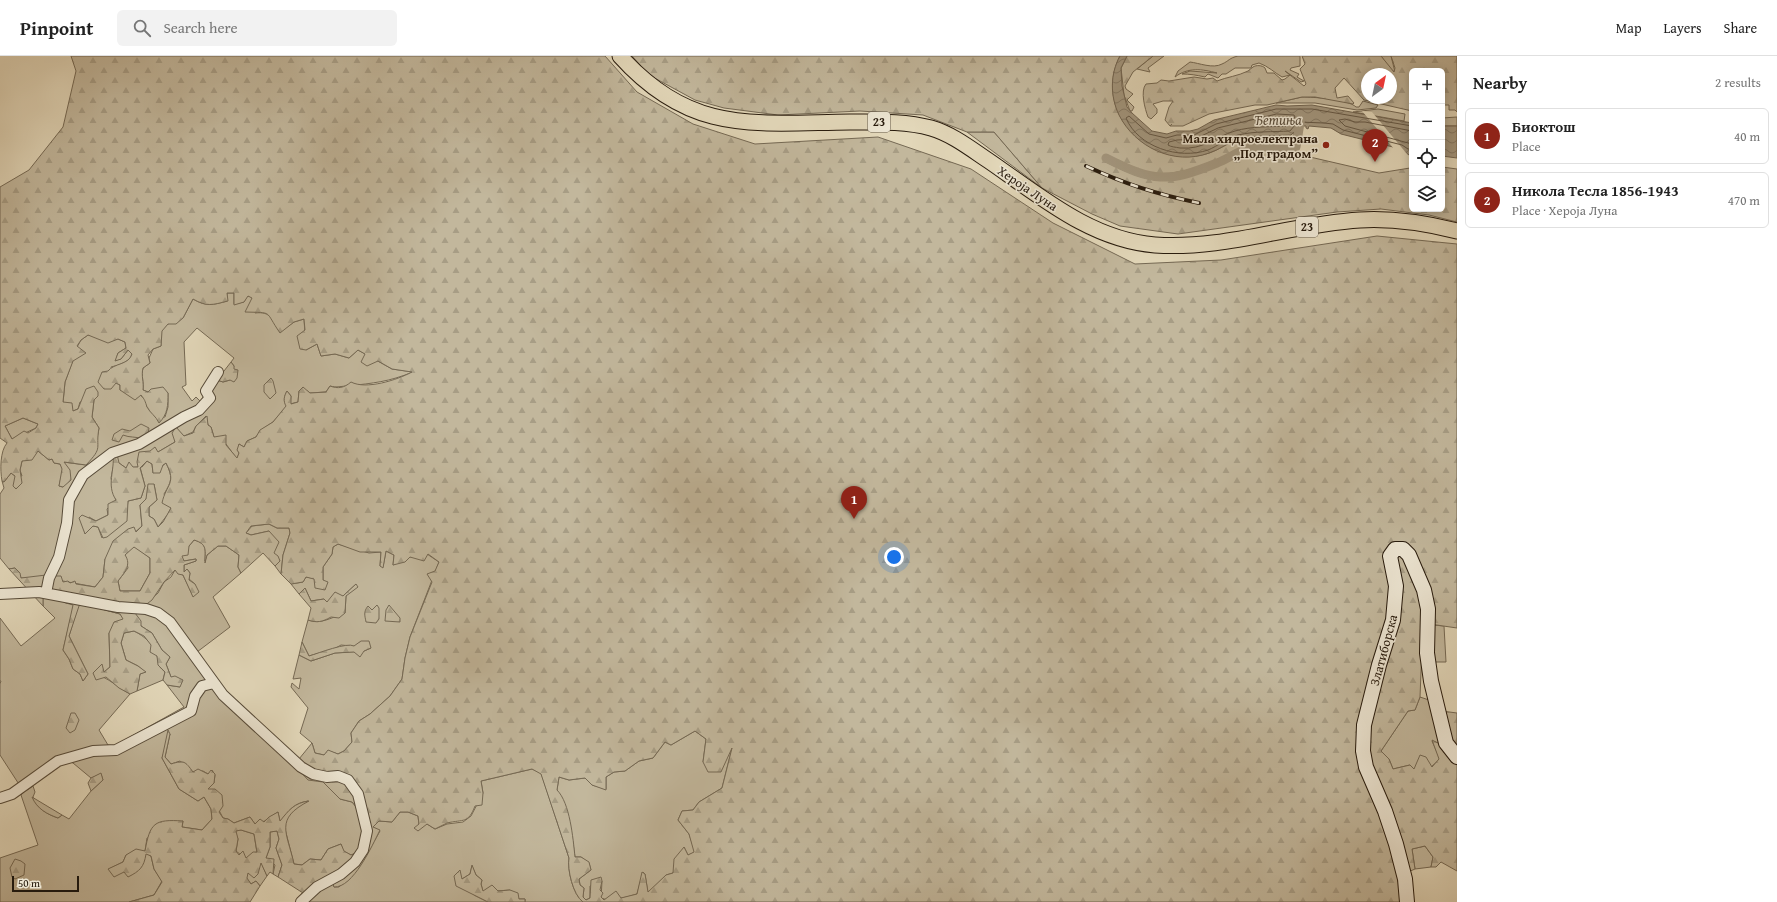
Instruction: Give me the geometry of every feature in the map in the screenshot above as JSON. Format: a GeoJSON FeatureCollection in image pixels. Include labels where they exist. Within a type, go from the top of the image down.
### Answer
{"type":"FeatureCollection","features":[{"type":"Feature","properties":{"kind":"main road","name":"Хероја Луна"},"geometry":{"type":"LineString","coordinates":[[620,56],[643,79],[659,92],[680,105],[706,115],[761,124],[883,122],[919,125],[934,129],[970,149],[1072,217],[1102,232],[1141,243],[1173,245],[1211,243],[1334,223],[1370,219],[1397,220],[1457,231]]}},
{"type":"Feature","properties":{"kind":"street"},"geometry":{"type":"LineString","coordinates":[[46,593],[49,578],[59,557],[67,523],[69,500],[83,475],[112,453],[139,444],[184,417],[199,410],[210,398],[206,391],[218,372]]}},
{"type":"Feature","properties":{"kind":"street","name":"Златиборска"},"geometry":{"type":"LineString","coordinates":[[1407,902],[1405,879],[1399,854],[1385,811],[1366,767],[1363,751],[1364,725],[1379,665],[1393,620],[1396,586],[1390,556],[1395,549],[1403,549],[1409,555],[1424,590],[1428,609],[1427,653],[1431,682],[1446,743],[1457,757]]}},
{"type":"Feature","properties":{"kind":"street"},"geometry":{"type":"LineString","coordinates":[[0,594],[32,592],[46,593],[118,607],[146,609],[158,613],[170,622],[223,695],[301,767],[313,774],[327,777],[338,776],[348,780],[358,794],[367,831],[363,850],[355,862],[341,874],[317,887],[300,902]]}},
{"type":"Feature","properties":{"kind":"street"},"geometry":{"type":"LineString","coordinates":[[0,798],[12,794],[58,761],[93,751],[116,750],[174,721],[191,711],[195,696],[202,686],[214,683]]}},
{"type":"Feature","properties":{"kind":"green space"},"geometry":{"type":"Polygon","coordinates":[[[71,56],[605,56],[637,92],[693,124],[755,144],[878,137],[971,169],[1053,223],[1135,264],[1221,260],[1377,236],[1457,244],[1457,628],[1423,623],[1420,697],[1415,710],[1408,711],[1381,751],[1389,759],[1393,769],[1410,765],[1414,769],[1420,755],[1426,757],[1432,767],[1439,759],[1432,740],[1440,744],[1434,710],[1457,713],[1457,871],[1441,862],[1436,867],[1431,867],[1433,857],[1425,846],[1412,849],[1415,869],[1408,872],[1392,846],[1402,902],[583,902],[576,894],[572,882],[569,869],[569,858],[541,774],[532,769],[481,781],[483,793],[482,805],[475,806],[470,816],[465,820],[447,823],[435,829],[427,824],[418,831],[414,828],[419,824],[418,816],[408,812],[400,812],[392,822],[379,821],[373,827],[380,830],[367,855],[355,874],[341,885],[334,887],[330,876],[303,893],[278,877],[282,865],[276,848],[279,839],[277,831],[270,832],[270,847],[266,858],[274,859],[273,874],[270,872],[267,876],[261,863],[258,874],[254,878],[248,873],[247,878],[251,884],[256,881],[260,886],[250,902],[129,902],[154,895],[162,882],[154,869],[151,856],[146,854],[141,868],[136,873],[128,877],[124,872],[114,877],[108,869],[123,862],[126,855],[136,849],[145,851],[149,834],[155,825],[160,822],[183,821],[182,827],[202,830],[212,819],[211,809],[204,797],[198,801],[179,789],[162,758],[168,730],[170,734],[165,757],[171,764],[184,762],[193,772],[198,769],[208,774],[211,770],[215,774],[214,783],[208,789],[215,789],[222,795],[223,806],[219,812],[223,818],[234,823],[250,817],[255,824],[260,819],[264,822],[278,812],[280,821],[289,810],[296,805],[309,801],[291,814],[287,820],[286,835],[294,864],[302,865],[310,859],[321,860],[328,849],[341,844],[344,851],[351,855],[356,853],[370,831],[358,809],[352,802],[340,799],[323,782],[308,780],[297,768],[299,759],[312,743],[315,753],[324,755],[328,750],[338,754],[344,751],[352,742],[351,733],[359,721],[370,714],[390,696],[402,679],[410,637],[432,582],[427,574],[435,571],[439,562],[428,554],[424,561],[410,557],[405,562],[393,565],[394,555],[386,551],[383,568],[380,566],[381,552],[360,552],[338,544],[333,547],[332,554],[323,567],[323,580],[328,582],[325,590],[315,588],[314,579],[306,577],[303,582],[291,584],[281,574],[283,555],[290,533],[289,528],[277,528],[269,524],[251,526],[246,533],[251,535],[269,531],[279,542],[274,553],[278,556],[280,561],[275,566],[263,553],[241,573],[238,567],[239,555],[226,546],[218,546],[207,555],[205,563],[205,548],[202,544],[194,540],[189,546],[188,555],[182,556],[184,561],[196,559],[196,561],[184,565],[184,572],[187,569],[190,573],[189,580],[195,584],[199,592],[193,597],[183,575],[178,574],[175,570],[164,582],[152,600],[135,613],[141,621],[141,626],[152,633],[162,650],[170,657],[166,664],[171,677],[175,676],[183,680],[180,687],[167,685],[163,680],[165,672],[158,665],[157,656],[150,652],[151,645],[144,636],[134,631],[124,633],[121,643],[126,660],[146,672],[140,674],[137,691],[130,694],[119,688],[106,677],[96,680],[93,673],[102,664],[104,672],[110,667],[109,633],[114,622],[123,619],[120,614],[80,603],[69,636],[88,674],[83,681],[80,674],[73,669],[63,650],[73,605],[58,598],[43,598],[43,606],[9,569],[15,568],[20,573],[21,578],[46,575],[52,579],[56,576],[61,576],[63,582],[68,581],[70,583],[75,581],[76,584],[95,587],[103,577],[105,559],[113,541],[128,529],[134,527],[136,532],[142,526],[140,505],[146,499],[148,484],[154,484],[157,500],[149,507],[149,516],[154,519],[158,527],[163,522],[171,508],[162,503],[170,484],[171,475],[166,463],[163,465],[160,473],[153,473],[152,464],[147,461],[140,468],[145,486],[141,498],[128,501],[127,521],[107,537],[103,538],[98,527],[93,526],[85,534],[79,518],[82,515],[96,521],[108,515],[108,504],[116,500],[111,483],[113,455],[117,454],[119,463],[126,468],[129,462],[133,467],[138,467],[137,462],[139,452],[150,451],[155,447],[158,452],[175,442],[172,433],[176,427],[184,436],[193,433],[196,426],[207,416],[208,425],[211,427],[214,437],[226,435],[226,445],[237,458],[239,453],[237,450],[239,444],[244,447],[247,441],[256,437],[260,430],[273,422],[286,406],[284,398],[287,391],[291,396],[291,404],[298,402],[299,391],[303,387],[310,393],[326,392],[330,386],[341,387],[346,386],[351,382],[365,385],[382,383],[412,372],[392,369],[378,361],[367,366],[361,362],[365,354],[358,350],[349,358],[335,354],[321,356],[317,344],[306,350],[300,349],[297,336],[305,330],[304,319],[294,322],[280,333],[267,314],[260,312],[245,312],[252,298],[248,296],[244,302],[234,305],[234,293],[227,293],[228,301],[214,304],[206,304],[193,299],[183,318],[176,324],[168,324],[162,331],[161,346],[153,349],[148,355],[150,363],[143,368],[143,390],[148,392],[151,389],[163,387],[168,393],[166,413],[159,423],[148,409],[141,395],[135,400],[120,390],[120,385],[116,383],[111,389],[104,389],[98,382],[102,372],[108,371],[130,358],[132,354],[128,350],[121,359],[115,361],[118,353],[126,348],[125,342],[118,339],[108,343],[88,335],[81,340],[77,346],[86,353],[73,361],[65,382],[63,402],[72,403],[73,411],[78,409],[86,389],[94,386],[98,392],[98,396],[94,400],[92,417],[99,428],[97,451],[86,465],[64,462],[70,470],[71,480],[63,487],[59,486],[62,469],[60,464],[54,463],[52,459],[49,460],[38,451],[32,460],[22,461],[20,470],[22,483],[16,489],[13,486],[15,476],[11,473],[4,482],[2,481],[1,461],[3,451],[7,443],[0,438],[0,187],[29,170],[63,127],[76,71],[71,56]],[[23,418],[5,426],[12,439],[24,431],[28,433],[36,428],[38,424],[23,418]],[[134,547],[125,555],[128,562],[125,572],[118,581],[120,591],[140,591],[150,573],[150,558],[134,547]],[[695,731],[671,745],[665,742],[653,758],[639,761],[625,771],[614,772],[606,777],[606,790],[592,785],[585,778],[569,780],[559,777],[557,790],[565,803],[568,812],[575,857],[581,857],[589,862],[591,870],[579,879],[580,885],[584,888],[583,897],[586,900],[590,898],[591,880],[601,877],[602,881],[600,890],[603,893],[601,897],[604,900],[616,891],[621,898],[637,894],[642,872],[645,874],[648,892],[666,875],[673,873],[674,859],[684,847],[688,855],[694,852],[689,834],[678,820],[682,811],[693,810],[699,802],[722,788],[732,748],[721,772],[708,772],[703,762],[706,739],[695,731]],[[241,830],[236,831],[238,839],[236,851],[239,855],[243,851],[246,858],[253,852],[257,852],[254,834],[241,830]]]}},
{"type":"Feature","properties":{"kind":"green space"},"geometry":{"type":"Polygon","coordinates":[[[632,56],[1120,56],[1113,76],[1115,105],[1125,124],[1133,134],[1154,149],[1167,154],[1193,156],[1210,153],[1240,139],[1283,136],[1294,133],[1294,148],[1249,145],[1189,170],[1161,175],[1138,170],[1107,155],[1104,161],[1135,175],[1148,179],[1160,180],[1172,180],[1200,173],[1249,151],[1259,150],[1294,153],[1292,156],[1310,157],[1379,173],[1409,168],[1409,212],[1445,212],[1445,167],[1457,169],[1457,222],[1429,215],[1381,209],[1337,212],[1178,234],[1120,226],[1092,214],[1042,188],[994,132],[967,132],[923,115],[860,111],[778,115],[724,108],[695,100],[649,75],[632,56]]]}},
{"type":"Feature","properties":{"kind":"green space"},"geometry":{"type":"Polygon","coordinates":[[[1127,56],[1153,56],[1133,72],[1125,86],[1126,89],[1133,94],[1127,100],[1134,107],[1132,111],[1130,111],[1124,95],[1121,68],[1127,56]]]}},
{"type":"Feature","properties":{"kind":"green space"},"geometry":{"type":"Polygon","coordinates":[[[1153,56],[1164,56],[1148,68],[1150,72],[1137,69],[1153,56]]]}},
{"type":"Feature","properties":{"kind":"green space"},"geometry":{"type":"Polygon","coordinates":[[[1238,56],[1300,56],[1300,66],[1291,68],[1290,70],[1299,74],[1297,77],[1304,81],[1301,82],[1285,71],[1290,75],[1282,77],[1259,63],[1252,65],[1251,68],[1235,68],[1226,74],[1222,74],[1218,78],[1208,74],[1205,77],[1182,74],[1190,71],[1217,73],[1201,70],[1190,70],[1175,77],[1178,71],[1190,62],[1214,66],[1222,64],[1238,56]]]}},
{"type":"Feature","properties":{"kind":"green space"},"geometry":{"type":"Polygon","coordinates":[[[1302,56],[1381,56],[1391,68],[1361,68],[1361,97],[1344,78],[1335,88],[1337,98],[1348,96],[1354,103],[1353,104],[1315,97],[1302,97],[1267,105],[1255,105],[1209,114],[1183,126],[1170,126],[1165,120],[1169,107],[1173,101],[1163,101],[1153,104],[1157,109],[1157,113],[1151,119],[1148,117],[1144,105],[1144,87],[1146,84],[1157,83],[1161,80],[1169,81],[1194,77],[1207,79],[1213,78],[1217,81],[1249,71],[1254,66],[1262,66],[1265,68],[1267,73],[1274,73],[1282,80],[1290,75],[1304,86],[1306,84],[1300,69],[1305,64],[1302,56]]]}},
{"type":"Feature","properties":{"kind":"green space"},"geometry":{"type":"Polygon","coordinates":[[[1381,56],[1391,56],[1394,68],[1390,68],[1381,56]]]}},
{"type":"Feature","properties":{"kind":"green space"},"geometry":{"type":"Polygon","coordinates":[[[1391,56],[1457,56],[1457,112],[1455,110],[1449,110],[1449,105],[1445,105],[1445,68],[1409,68],[1409,110],[1381,104],[1397,104],[1397,68],[1395,68],[1391,56]]]}},
{"type":"Feature","properties":{"kind":"green space"},"geometry":{"type":"Polygon","coordinates":[[[1302,97],[1338,100],[1352,104],[1356,107],[1359,107],[1361,104],[1378,105],[1376,108],[1357,110],[1315,103],[1276,103],[1302,97]]]}},
{"type":"Feature","properties":{"kind":"green space"},"geometry":{"type":"Polygon","coordinates":[[[1378,109],[1405,114],[1404,121],[1353,112],[1378,109]]]}},
{"type":"Feature","properties":{"kind":"green space"},"geometry":{"type":"Polygon","coordinates":[[[1457,117],[1457,126],[1445,126],[1445,118],[1457,117]]]}},
{"type":"Feature","properties":{"kind":"green space"},"geometry":{"type":"Polygon","coordinates":[[[967,132],[994,132],[1042,188],[967,132]]]}},
{"type":"Feature","properties":{"kind":"green space"},"geometry":{"type":"Polygon","coordinates":[[[227,293],[234,293],[234,304],[244,302],[247,296],[252,297],[255,313],[265,313],[268,315],[273,320],[280,332],[294,322],[304,319],[306,350],[317,344],[321,356],[335,354],[349,358],[358,350],[392,369],[413,372],[396,378],[373,383],[339,387],[330,386],[326,392],[310,393],[308,391],[299,391],[298,402],[290,404],[291,396],[287,391],[284,399],[287,406],[273,422],[261,430],[256,437],[247,441],[244,447],[239,444],[237,459],[226,444],[214,437],[211,427],[208,425],[206,416],[196,426],[193,432],[184,436],[176,428],[175,442],[158,452],[138,467],[126,468],[119,463],[114,463],[111,478],[116,500],[107,509],[108,515],[96,521],[89,517],[85,534],[93,526],[98,527],[102,538],[127,509],[128,501],[141,498],[145,486],[140,467],[142,467],[147,461],[152,464],[153,473],[166,463],[171,479],[164,494],[171,508],[158,527],[154,519],[149,516],[149,507],[157,500],[154,484],[146,499],[140,505],[142,526],[105,559],[103,577],[95,587],[52,579],[21,578],[15,568],[9,569],[0,558],[0,494],[4,488],[2,481],[4,482],[11,473],[15,476],[22,476],[20,470],[22,461],[38,451],[49,460],[52,459],[54,463],[60,464],[63,469],[63,462],[86,465],[97,439],[99,428],[92,417],[94,400],[98,396],[80,402],[78,409],[73,411],[63,403],[65,382],[77,347],[81,340],[88,335],[118,339],[125,342],[126,348],[118,353],[116,360],[121,359],[128,350],[132,354],[127,361],[111,367],[116,383],[120,385],[120,390],[140,395],[146,400],[147,407],[157,417],[165,417],[168,407],[168,393],[148,392],[143,390],[143,368],[150,363],[149,358],[153,349],[161,346],[161,331],[168,324],[183,318],[193,299],[206,304],[213,304],[227,301],[227,293]],[[197,328],[184,342],[186,385],[182,387],[192,401],[196,397],[200,401],[217,380],[223,382],[230,380],[234,366],[231,362],[234,358],[197,328]],[[63,469],[59,486],[63,487],[63,469]]]}},
{"type":"Feature","properties":{"kind":"green space"},"geometry":{"type":"Polygon","coordinates":[[[231,362],[234,369],[238,370],[237,378],[234,382],[230,380],[223,382],[217,380],[231,362]]]}},
{"type":"Feature","properties":{"kind":"green space"},"geometry":{"type":"Polygon","coordinates":[[[271,378],[276,393],[270,399],[264,392],[264,385],[271,378]]]}},
{"type":"Feature","properties":{"kind":"green space"},"geometry":{"type":"Polygon","coordinates":[[[23,418],[38,424],[36,428],[12,439],[5,426],[23,418]]]}},
{"type":"Feature","properties":{"kind":"green space"},"geometry":{"type":"Polygon","coordinates":[[[141,424],[149,428],[148,434],[142,439],[123,435],[119,442],[112,440],[114,434],[122,429],[130,431],[141,424]]]}},
{"type":"Feature","properties":{"kind":"green space"},"geometry":{"type":"Polygon","coordinates":[[[269,524],[277,528],[289,528],[290,533],[283,555],[281,574],[275,566],[280,561],[273,553],[269,531],[251,535],[246,533],[252,526],[269,524]]]}},
{"type":"Feature","properties":{"kind":"green space"},"geometry":{"type":"Polygon","coordinates":[[[194,540],[202,543],[204,546],[205,561],[207,555],[218,546],[226,546],[239,555],[238,567],[241,573],[213,597],[230,627],[197,652],[226,693],[340,799],[352,802],[358,809],[370,831],[356,853],[351,855],[343,851],[341,844],[328,849],[321,860],[310,859],[302,865],[294,864],[284,825],[287,817],[296,807],[308,801],[292,808],[280,822],[278,812],[264,821],[255,824],[250,817],[234,823],[223,818],[208,789],[214,783],[215,775],[212,770],[208,774],[203,771],[193,772],[180,761],[171,764],[165,757],[170,734],[162,758],[179,789],[198,801],[204,797],[211,809],[212,819],[202,830],[182,827],[183,821],[147,838],[145,851],[126,855],[123,862],[109,869],[146,853],[151,856],[154,869],[162,881],[154,895],[129,902],[0,902],[0,858],[38,845],[21,795],[24,792],[0,755],[0,618],[21,646],[55,618],[43,606],[43,597],[58,598],[66,603],[74,604],[63,650],[73,669],[80,674],[83,681],[88,674],[69,636],[79,603],[120,614],[124,619],[109,633],[110,667],[104,672],[101,665],[93,673],[108,680],[130,694],[99,730],[108,745],[114,746],[184,707],[167,685],[180,687],[171,677],[166,664],[170,657],[162,650],[152,633],[141,626],[135,613],[158,593],[164,582],[171,577],[175,570],[183,575],[193,596],[195,584],[189,579],[190,573],[187,569],[184,572],[184,565],[196,561],[196,559],[184,561],[181,556],[194,540]],[[58,757],[27,790],[33,786],[35,792],[33,797],[37,805],[46,813],[58,818],[62,815],[69,819],[91,791],[103,780],[101,774],[91,778],[73,763],[58,757]]]}},
{"type":"Feature","properties":{"kind":"green space"},"geometry":{"type":"Polygon","coordinates":[[[338,544],[369,553],[381,552],[380,566],[383,567],[386,551],[394,555],[393,565],[410,557],[427,554],[439,562],[410,637],[402,679],[390,696],[370,714],[359,721],[351,733],[352,742],[344,751],[338,754],[329,751],[324,755],[315,753],[312,743],[300,733],[308,708],[291,687],[292,683],[299,689],[301,678],[293,679],[299,655],[311,661],[335,653],[364,651],[371,648],[341,645],[334,649],[309,656],[302,642],[308,620],[317,622],[345,613],[346,596],[356,584],[343,596],[327,602],[324,599],[311,601],[305,588],[299,594],[291,584],[303,582],[306,577],[323,580],[323,567],[332,554],[333,547],[338,544]]]}},
{"type":"Feature","properties":{"kind":"green space"},"geometry":{"type":"Polygon","coordinates":[[[134,546],[150,558],[150,573],[140,591],[120,591],[118,581],[128,568],[125,555],[134,546]]]}},
{"type":"Feature","properties":{"kind":"green space"},"geometry":{"type":"Polygon","coordinates":[[[356,584],[358,587],[346,596],[345,613],[339,618],[331,617],[317,622],[308,620],[311,608],[299,594],[305,588],[311,601],[324,599],[327,602],[335,592],[343,596],[356,584]]]}},
{"type":"Feature","properties":{"kind":"green space"},"geometry":{"type":"Polygon","coordinates":[[[377,605],[379,608],[379,619],[376,623],[366,622],[366,608],[368,606],[372,610],[377,605]]]}},
{"type":"Feature","properties":{"kind":"green space"},"geometry":{"type":"Polygon","coordinates":[[[389,605],[400,618],[400,622],[385,621],[386,610],[389,605]]]}},
{"type":"Feature","properties":{"kind":"green space"},"geometry":{"type":"Polygon","coordinates":[[[1433,625],[1444,626],[1446,662],[1432,662],[1433,625]]]}},
{"type":"Feature","properties":{"kind":"green space"},"geometry":{"type":"Polygon","coordinates":[[[134,631],[151,644],[156,652],[159,666],[165,672],[163,680],[137,691],[140,674],[145,672],[138,666],[126,660],[121,643],[124,633],[134,631]]]}},
{"type":"Feature","properties":{"kind":"green space"},"geometry":{"type":"Polygon","coordinates":[[[361,641],[369,641],[371,648],[364,651],[360,657],[354,652],[335,653],[311,661],[299,655],[302,642],[309,656],[345,645],[354,646],[361,641]]]}},
{"type":"Feature","properties":{"kind":"green space"},"geometry":{"type":"Polygon","coordinates":[[[1420,697],[1429,700],[1441,744],[1432,741],[1440,759],[1431,767],[1414,770],[1410,765],[1393,769],[1389,759],[1381,751],[1408,711],[1415,710],[1420,697]]]}},
{"type":"Feature","properties":{"kind":"green space"},"geometry":{"type":"Polygon","coordinates":[[[71,713],[75,713],[79,720],[75,730],[70,733],[66,728],[71,713]]]}},
{"type":"Feature","properties":{"kind":"green space"},"geometry":{"type":"Polygon","coordinates":[[[695,731],[706,739],[703,762],[733,744],[722,788],[699,802],[693,810],[682,811],[678,820],[689,834],[695,852],[688,855],[684,847],[673,873],[666,875],[648,893],[645,874],[643,872],[637,894],[624,898],[601,898],[602,881],[590,886],[590,898],[586,900],[583,897],[584,888],[580,885],[579,879],[591,870],[589,863],[581,857],[575,857],[572,836],[557,790],[559,777],[569,780],[585,778],[592,785],[606,789],[606,777],[614,772],[625,771],[639,761],[653,758],[665,742],[671,745],[695,731]]]}},
{"type":"Feature","properties":{"kind":"green space"},"geometry":{"type":"Polygon","coordinates":[[[532,769],[541,773],[569,858],[569,869],[572,882],[576,894],[583,902],[525,902],[525,899],[519,899],[510,890],[483,892],[481,884],[482,880],[476,875],[472,866],[470,874],[462,879],[454,876],[474,895],[488,902],[305,902],[299,897],[303,892],[330,876],[334,887],[339,887],[364,859],[380,831],[373,827],[379,821],[392,822],[400,812],[408,812],[418,816],[419,825],[427,824],[435,829],[447,824],[463,822],[471,816],[483,793],[481,781],[532,769]]]}},
{"type":"Feature","properties":{"kind":"green space"},"geometry":{"type":"Polygon","coordinates":[[[101,773],[103,780],[91,791],[88,783],[91,778],[101,773]]]}},
{"type":"Feature","properties":{"kind":"green space"},"geometry":{"type":"Polygon","coordinates":[[[32,797],[62,815],[58,818],[46,813],[37,805],[32,797]]]}},
{"type":"Feature","properties":{"kind":"green space"},"geometry":{"type":"Polygon","coordinates":[[[241,830],[254,834],[257,853],[246,859],[236,851],[238,839],[235,831],[241,830]]]}},
{"type":"Feature","properties":{"kind":"green space"},"geometry":{"type":"Polygon","coordinates":[[[277,831],[279,839],[276,848],[282,865],[278,877],[273,874],[275,865],[266,858],[270,847],[270,832],[277,831]]]}},
{"type":"Feature","properties":{"kind":"green space"},"geometry":{"type":"Polygon","coordinates":[[[1425,846],[1433,857],[1431,867],[1415,869],[1412,849],[1425,846]]]}},
{"type":"Feature","properties":{"kind":"green space"},"geometry":{"type":"Polygon","coordinates":[[[15,859],[25,864],[24,875],[15,879],[12,877],[10,868],[15,859]]]}},
{"type":"Feature","properties":{"kind":"green space"},"geometry":{"type":"Polygon","coordinates":[[[261,862],[267,876],[260,886],[256,881],[251,884],[246,878],[248,873],[261,862]]]}},
{"type":"Feature","properties":{"kind":"green space"},"geometry":{"type":"Polygon","coordinates":[[[472,865],[476,875],[482,880],[481,884],[483,891],[492,885],[498,891],[510,890],[518,893],[519,899],[525,899],[525,902],[488,902],[456,886],[454,876],[460,870],[462,879],[470,874],[472,865]]]}},
{"type":"Feature","properties":{"kind":"water","name":"Ђетиња"},"geometry":{"type":"Polygon","coordinates":[[[1120,56],[1127,56],[1121,68],[1122,86],[1127,107],[1152,131],[1167,134],[1176,131],[1190,131],[1198,129],[1214,120],[1276,105],[1312,105],[1409,122],[1409,155],[1401,149],[1341,134],[1331,128],[1309,126],[1308,129],[1306,126],[1300,126],[1291,135],[1258,136],[1239,139],[1213,152],[1196,156],[1182,157],[1169,155],[1145,145],[1126,126],[1119,115],[1114,100],[1112,85],[1114,70],[1120,56]]]}},
{"type":"Feature","properties":{"kind":"water"},"geometry":{"type":"Polygon","coordinates":[[[1445,126],[1457,126],[1457,158],[1445,156],[1445,126]]]}},
{"type":"Feature","properties":{"kind":"pier"},"geometry":{"type":"Polygon","coordinates":[[[1362,111],[1372,112],[1407,154],[1405,155],[1394,149],[1362,111]]]}},
{"type":"Feature","properties":{"kind":"waterway"},"geometry":{"type":"LineString","coordinates":[[1296,147],[1301,117]]}},
{"type":"Feature","properties":{"kind":"waterway"},"geometry":{"type":"LineString","coordinates":[[1106,158],[1136,172],[1161,177],[1173,177],[1200,170],[1251,148],[1267,147],[1294,150]]}},
{"type":"Feature","properties":{"kind":"railway"},"geometry":{"type":"LineString","coordinates":[[1086,166],[1141,188],[1199,203]]}},
{"type":"Feature","properties":{"kind":"place","name":"Мала хидроелектрана „Под градом”"},"geometry":{"type":"Point","coordinates":[1326,145]}},
{"type":"Feature","properties":{"kind":"place","name":"Никола Тесла 1856-1943"},"geometry":{"type":"Point","coordinates":[1375,162]}},
{"type":"Feature","properties":{"kind":"place","name":"Биоктош"},"geometry":{"type":"Point","coordinates":[854,519]}}]}
